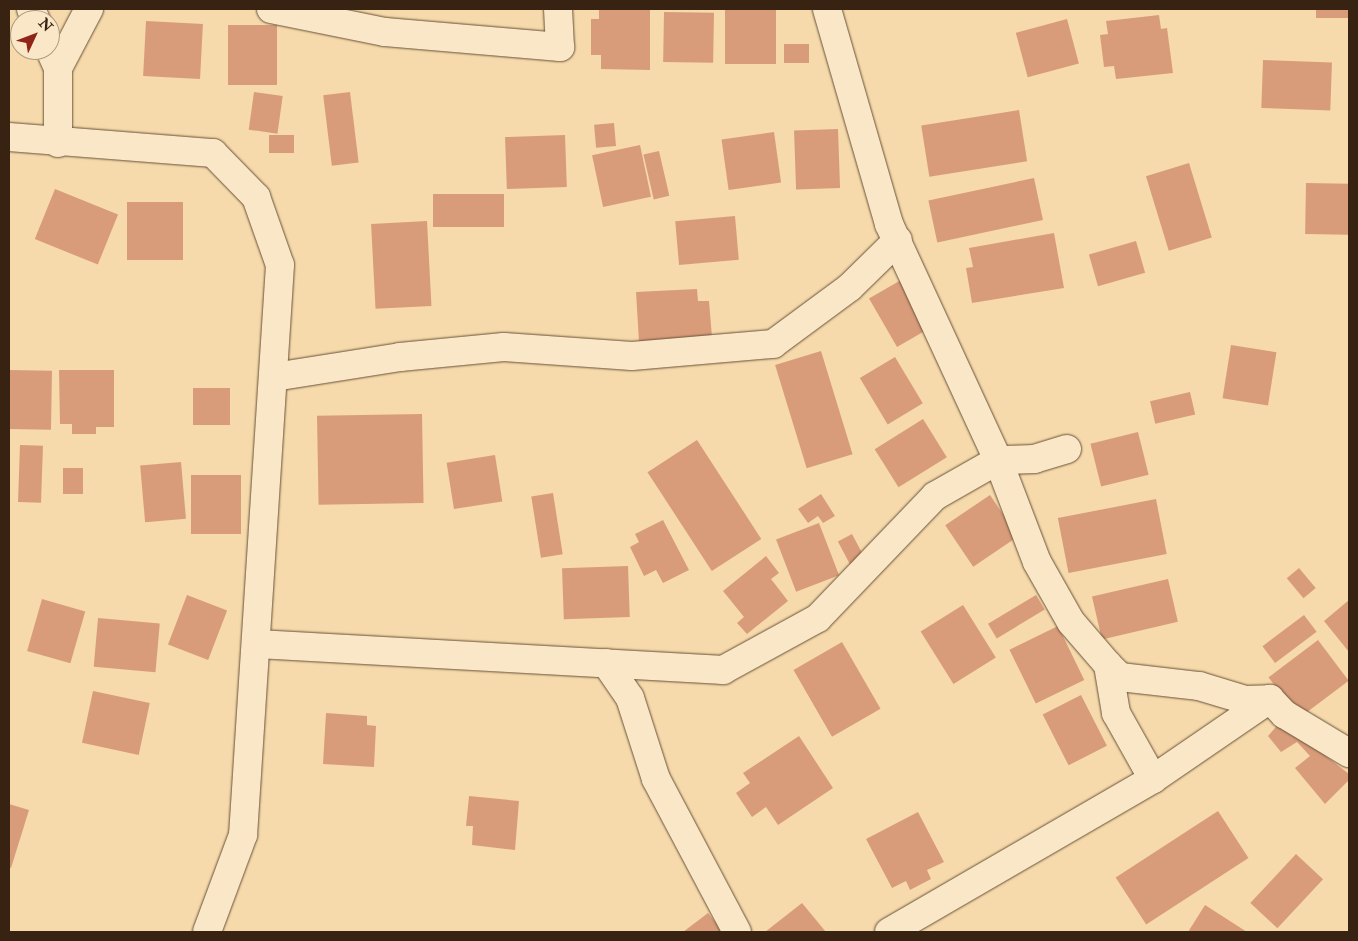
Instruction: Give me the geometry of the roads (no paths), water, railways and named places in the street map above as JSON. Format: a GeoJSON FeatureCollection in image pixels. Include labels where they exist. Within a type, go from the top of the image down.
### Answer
{"type":"FeatureCollection","features":[{"type":"Feature","properties":{"kind":"street"},"geometry":{"type":"LineString","coordinates":[[60,50],[89,9]]}},
{"type":"Feature","properties":{"kind":"street"},"geometry":{"type":"LineString","coordinates":[[270,9],[385,32],[560,48],[558,9]]}},
{"type":"Feature","properties":{"kind":"street"},"geometry":{"type":"LineString","coordinates":[[827,9],[889,224],[998,460],[1037,562],[1071,622],[1120,677],[1199,686],[1245,700],[1270,699],[1284,714],[1349,753]]}},
{"type":"Feature","properties":{"kind":"street"},"geometry":{"type":"LineString","coordinates":[[54,60],[58,143]]}},
{"type":"Feature","properties":{"kind":"street"},"geometry":{"type":"LineString","coordinates":[[9,137],[58,143],[213,153],[256,197],[280,265],[258,644],[243,835],[207,932]]}},
{"type":"Feature","properties":{"kind":"street"},"geometry":{"type":"LineString","coordinates":[[274,377],[400,357],[504,347],[632,356],[773,344],[850,287],[898,240]]}},
{"type":"Feature","properties":{"kind":"street"},"geometry":{"type":"LineString","coordinates":[[258,644],[723,670],[818,618],[935,496],[998,460],[1035,459],[1066,449]]}},
{"type":"Feature","properties":{"kind":"street"},"geometry":{"type":"LineString","coordinates":[[606,662],[630,698],[656,779],[737,932]]}},
{"type":"Feature","properties":{"kind":"street"},"geometry":{"type":"LineString","coordinates":[[1108,665],[1116,713],[1153,779]]}},
{"type":"Feature","properties":{"kind":"street"},"geometry":{"type":"LineString","coordinates":[[889,932],[1153,779],[1270,699]]}}]}
